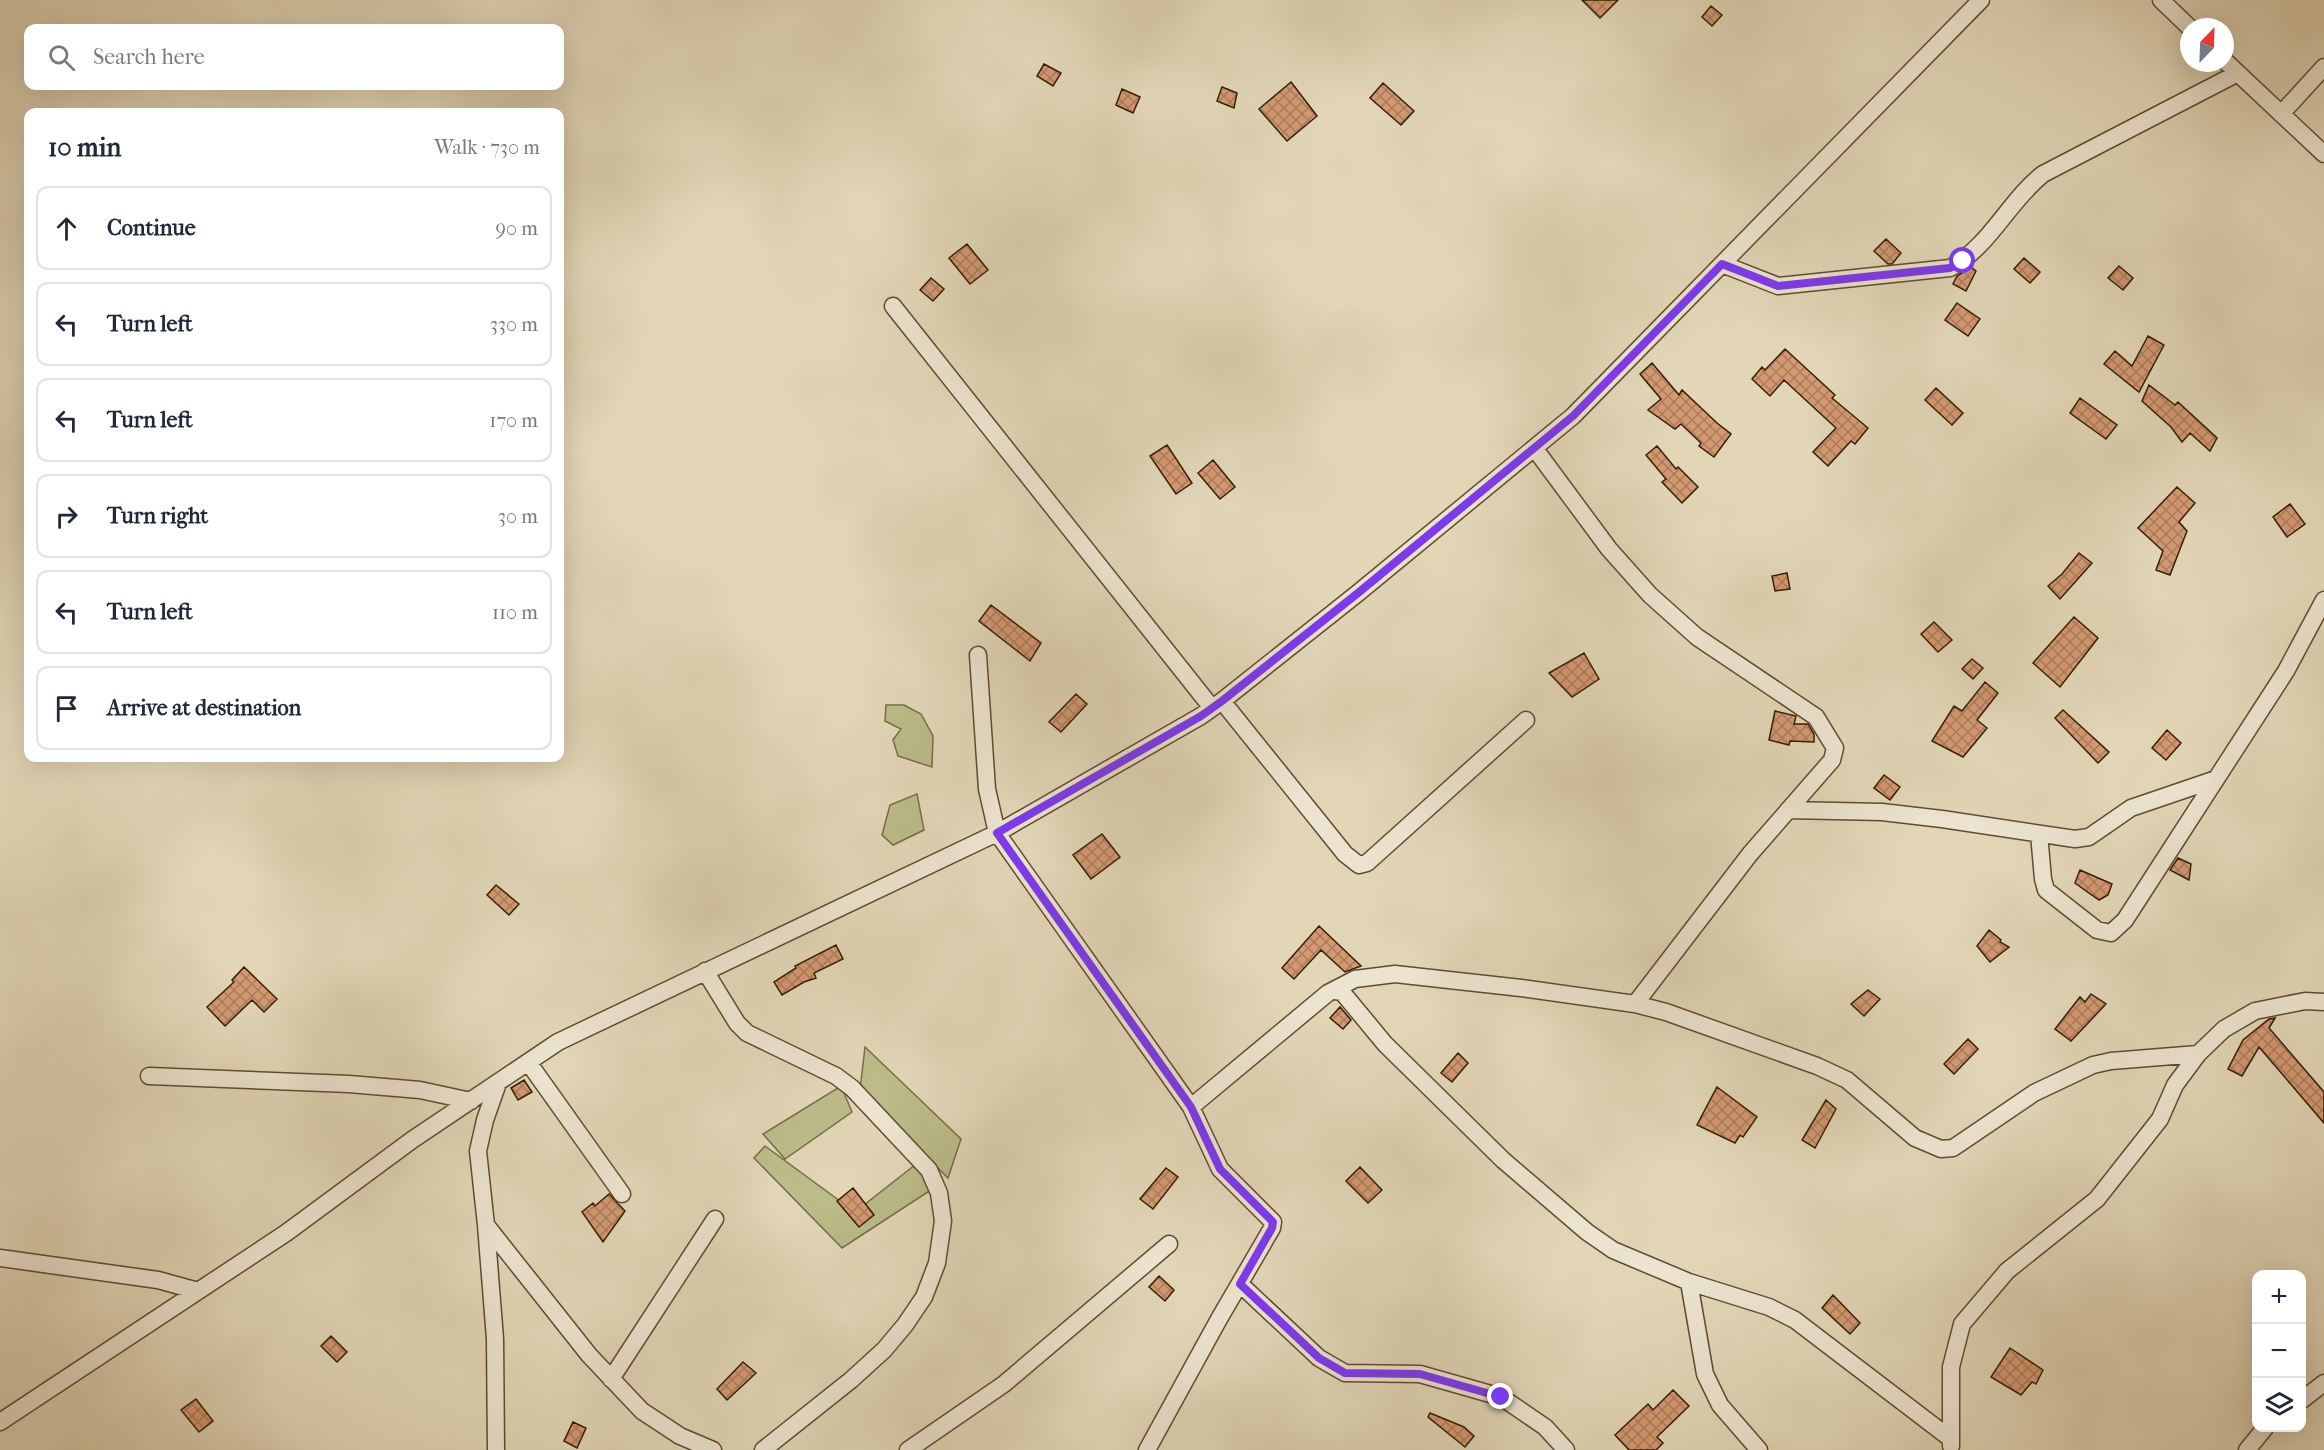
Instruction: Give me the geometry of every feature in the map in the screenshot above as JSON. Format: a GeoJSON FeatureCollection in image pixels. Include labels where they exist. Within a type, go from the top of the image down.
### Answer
{"type":"FeatureCollection","features":[{"type":"Feature","properties":{"kind":"street"},"geometry":{"type":"LineString","coordinates":[[0,1422],[286,1233],[412,1140],[558,1042],[705,970],[997,833],[1217,704],[1573,416],[1981,0]]}},
{"type":"Feature","properties":{"kind":"street"},"geometry":{"type":"LineString","coordinates":[[2161,0],[2180,18]]}},
{"type":"Feature","properties":{"kind":"street"},"geometry":{"type":"LineString","coordinates":[[2282,114],[2324,67]]}},
{"type":"Feature","properties":{"kind":"street"},"geometry":{"type":"LineString","coordinates":[[2234,69],[2324,154]]}},
{"type":"Feature","properties":{"kind":"street"},"geometry":{"type":"LineString","coordinates":[[1722,264],[1778,286],[1950,268],[1975,252],[2028,185],[2043,174],[2238,73]]}},
{"type":"Feature","properties":{"kind":"street"},"geometry":{"type":"LineString","coordinates":[[893,306],[1217,704],[1345,854],[1359,865],[1367,863],[1526,720]]}},
{"type":"Feature","properties":{"kind":"street"},"geometry":{"type":"LineString","coordinates":[[1535,449],[1609,549],[1650,595],[1697,637],[1816,717],[1835,748],[1832,760],[1750,854],[1635,1004]]}},
{"type":"Feature","properties":{"kind":"street"},"geometry":{"type":"LineString","coordinates":[[2039,834],[2046,890],[2097,930],[2111,933],[2125,920],[2286,671],[2324,600]]}},
{"type":"Feature","properties":{"kind":"street"},"geometry":{"type":"LineString","coordinates":[[978,655],[987,789],[997,833],[1191,1107],[1220,1169],[1273,1222],[1272,1228],[1147,1450]]}},
{"type":"Feature","properties":{"kind":"street"},"geometry":{"type":"LineString","coordinates":[[1788,810],[1882,812],[2075,839],[2089,837],[2131,808],[2216,779]]}},
{"type":"Feature","properties":{"kind":"street"},"geometry":{"type":"LineString","coordinates":[[705,970],[737,1023],[747,1033],[836,1076],[852,1088],[929,1170],[939,1192],[943,1221],[933,1272],[924,1298],[905,1325],[884,1350],[851,1380],[763,1450]]}},
{"type":"Feature","properties":{"kind":"street"},"geometry":{"type":"LineString","coordinates":[[1191,1107],[1328,993],[1355,979],[1395,974],[1521,988],[1635,1004],[1666,1012],[1817,1066],[1847,1080],[1915,1138],[1941,1149],[1953,1148],[2034,1093],[2093,1065],[2111,1061],[2198,1054]]}},
{"type":"Feature","properties":{"kind":"street"},"geometry":{"type":"LineString","coordinates":[[1335,991],[1342,992],[1385,1044],[1503,1160],[1587,1232],[1613,1250],[1689,1281],[1769,1307],[1795,1320],[1951,1444]]}},
{"type":"Feature","properties":{"kind":"street"},"geometry":{"type":"LineString","coordinates":[[1951,1444],[1952,1367],[1962,1324],[2007,1271],[2097,1199],[2160,1119],[2175,1085],[2198,1054],[2224,1029],[2255,1011],[2305,1001],[2324,1002]]}},
{"type":"Feature","properties":{"kind":"street"},"geometry":{"type":"LineString","coordinates":[[528,1062],[622,1194]]}},
{"type":"Feature","properties":{"kind":"street"},"geometry":{"type":"LineString","coordinates":[[148,1076],[349,1084],[420,1090],[471,1101]]}},
{"type":"Feature","properties":{"kind":"street"},"geometry":{"type":"LineString","coordinates":[[496,1450],[495,1339],[478,1151],[485,1120],[498,1083]]}},
{"type":"Feature","properties":{"kind":"street"},"geometry":{"type":"LineString","coordinates":[[611,1379],[715,1219]]}},
{"type":"Feature","properties":{"kind":"street"},"geometry":{"type":"LineString","coordinates":[[486,1225],[589,1355],[642,1411],[680,1436],[713,1450]]}},
{"type":"Feature","properties":{"kind":"street"},"geometry":{"type":"LineString","coordinates":[[908,1450],[1004,1384],[1169,1244]]}},
{"type":"Feature","properties":{"kind":"street"},"geometry":{"type":"LineString","coordinates":[[0,1258],[158,1280],[198,1291]]}},
{"type":"Feature","properties":{"kind":"street"},"geometry":{"type":"LineString","coordinates":[[1689,1281],[1705,1374],[1720,1405],[1759,1450]]}},
{"type":"Feature","properties":{"kind":"street"},"geometry":{"type":"LineString","coordinates":[[1240,1284],[1319,1358],[1345,1373],[1420,1374],[1501,1397],[1545,1427],[1566,1450]]}},
{"type":"Feature","properties":{"kind":"street"},"geometry":{"type":"LineString","coordinates":[[2306,1396],[2324,1383]]}},
{"type":"Feature","properties":{"kind":"street"},"geometry":{"type":"LineString","coordinates":[[2247,1450],[2262,1432]]}},
{"type":"Feature","properties":{"kind":"green space"},"geometry":{"type":"Polygon","coordinates":[[[886,705],[904,705],[921,714],[933,736],[932,767],[898,756],[893,740],[901,729],[885,721],[886,705]]]}},
{"type":"Feature","properties":{"kind":"green space"},"geometry":{"type":"Polygon","coordinates":[[[917,794],[924,830],[893,845],[882,835],[890,805],[917,794]]]}},
{"type":"Feature","properties":{"kind":"green space"},"geometry":{"type":"Polygon","coordinates":[[[865,1047],[961,1139],[948,1178],[860,1090],[865,1047]]]}},
{"type":"Feature","properties":{"kind":"green space"},"geometry":{"type":"Polygon","coordinates":[[[841,1086],[852,1112],[785,1159],[763,1134],[841,1086]]]}},
{"type":"Feature","properties":{"kind":"green space"},"geometry":{"type":"Polygon","coordinates":[[[765,1146],[855,1212],[920,1161],[937,1186],[842,1248],[754,1158],[765,1146]]]}},
{"type":"Feature","properties":{"kind":"building"},"geometry":{"type":"Polygon","coordinates":[[[1582,0],[1618,0],[1600,18],[1582,0]]]}},
{"type":"Feature","properties":{"kind":"building"},"geometry":{"type":"Polygon","coordinates":[[[1711,6],[1722,15],[1712,26],[1702,17],[1711,6]]]}},
{"type":"Feature","properties":{"kind":"building"},"geometry":{"type":"Polygon","coordinates":[[[1044,64],[1061,73],[1053,86],[1037,76],[1044,64]]]}},
{"type":"Feature","properties":{"kind":"building"},"geometry":{"type":"Polygon","coordinates":[[[1291,82],[1317,116],[1287,141],[1259,109],[1291,82]]]}},
{"type":"Feature","properties":{"kind":"building"},"geometry":{"type":"Polygon","coordinates":[[[1383,83],[1414,111],[1401,125],[1370,98],[1383,83]]]}},
{"type":"Feature","properties":{"kind":"building"},"geometry":{"type":"Polygon","coordinates":[[[1222,87],[1237,93],[1234,108],[1217,101],[1222,87]]]}},
{"type":"Feature","properties":{"kind":"building"},"geometry":{"type":"Polygon","coordinates":[[[1122,89],[1140,97],[1133,113],[1116,105],[1122,89]]]}},
{"type":"Feature","properties":{"kind":"building"},"geometry":{"type":"Polygon","coordinates":[[[1886,239],[1901,253],[1892,264],[1888,264],[1874,251],[1886,239]]]}},
{"type":"Feature","properties":{"kind":"building"},"geometry":{"type":"Polygon","coordinates":[[[967,244],[988,270],[970,284],[949,258],[967,244]]]}},
{"type":"Feature","properties":{"kind":"building"},"geometry":{"type":"Polygon","coordinates":[[[2024,258],[2040,272],[2030,283],[2014,269],[2024,258]]]}},
{"type":"Feature","properties":{"kind":"building"},"geometry":{"type":"Polygon","coordinates":[[[2119,266],[2133,278],[2123,290],[2108,278],[2119,266]]]}},
{"type":"Feature","properties":{"kind":"building"},"geometry":{"type":"Polygon","coordinates":[[[1971,267],[1976,271],[1966,291],[1953,284],[1957,276],[1971,267]]]}},
{"type":"Feature","properties":{"kind":"building"},"geometry":{"type":"Polygon","coordinates":[[[931,278],[944,289],[933,301],[920,290],[931,278]]]}},
{"type":"Feature","properties":{"kind":"building"},"geometry":{"type":"Polygon","coordinates":[[[1957,303],[1980,319],[1968,336],[1945,320],[1957,303]]]}},
{"type":"Feature","properties":{"kind":"building"},"geometry":{"type":"Polygon","coordinates":[[[2148,336],[2164,345],[2139,392],[2104,364],[2115,351],[2132,366],[2148,336]]]}},
{"type":"Feature","properties":{"kind":"building"},"geometry":{"type":"Polygon","coordinates":[[[1785,349],[1835,395],[1832,398],[1868,428],[1855,444],[1851,441],[1828,466],[1813,452],[1836,428],[1784,380],[1770,396],[1752,379],[1762,367],[1765,370],[1785,349]]]}},
{"type":"Feature","properties":{"kind":"building"},"geometry":{"type":"Polygon","coordinates":[[[1652,363],[1679,395],[1682,390],[1731,434],[1714,457],[1699,446],[1701,443],[1681,424],[1675,429],[1648,410],[1661,399],[1640,374],[1652,363]]]}},
{"type":"Feature","properties":{"kind":"building"},"geometry":{"type":"Polygon","coordinates":[[[2149,385],[2175,405],[2178,402],[2217,438],[2210,451],[2190,433],[2182,442],[2171,427],[2142,401],[2149,385]]]}},
{"type":"Feature","properties":{"kind":"building"},"geometry":{"type":"Polygon","coordinates":[[[1936,388],[1963,413],[1952,425],[1925,400],[1936,388]]]}},
{"type":"Feature","properties":{"kind":"building"},"geometry":{"type":"Polygon","coordinates":[[[2080,398],[2117,425],[2106,439],[2070,413],[2080,398]]]}},
{"type":"Feature","properties":{"kind":"building"},"geometry":{"type":"Polygon","coordinates":[[[1167,445],[1192,483],[1176,494],[1150,456],[1167,445]]]}},
{"type":"Feature","properties":{"kind":"building"},"geometry":{"type":"Polygon","coordinates":[[[1657,446],[1676,469],[1678,467],[1698,487],[1682,503],[1662,482],[1666,479],[1646,455],[1657,446]]]}},
{"type":"Feature","properties":{"kind":"building"},"geometry":{"type":"Polygon","coordinates":[[[1213,460],[1235,487],[1220,499],[1198,473],[1213,460]]]}},
{"type":"Feature","properties":{"kind":"building"},"geometry":{"type":"Polygon","coordinates":[[[2177,487],[2195,503],[2179,522],[2187,531],[2170,575],[2156,570],[2163,551],[2138,528],[2177,487]]]}},
{"type":"Feature","properties":{"kind":"building"},"geometry":{"type":"Polygon","coordinates":[[[2290,504],[2305,524],[2287,537],[2273,517],[2290,504]]]}},
{"type":"Feature","properties":{"kind":"building"},"geometry":{"type":"Polygon","coordinates":[[[2079,553],[2092,563],[2060,599],[2048,586],[2062,574],[2079,553]]]}},
{"type":"Feature","properties":{"kind":"building"},"geometry":{"type":"Polygon","coordinates":[[[1787,573],[1790,589],[1775,591],[1772,576],[1787,573]]]}},
{"type":"Feature","properties":{"kind":"building"},"geometry":{"type":"Polygon","coordinates":[[[991,605],[1041,643],[1030,661],[979,621],[991,605]]]}},
{"type":"Feature","properties":{"kind":"building"},"geometry":{"type":"Polygon","coordinates":[[[2074,617],[2098,638],[2060,687],[2033,663],[2074,617]]]}},
{"type":"Feature","properties":{"kind":"building"},"geometry":{"type":"Polygon","coordinates":[[[1934,622],[1952,640],[1938,652],[1921,634],[1934,622]]]}},
{"type":"Feature","properties":{"kind":"building"},"geometry":{"type":"Polygon","coordinates":[[[1584,653],[1599,679],[1572,697],[1549,673],[1584,653]]]}},
{"type":"Feature","properties":{"kind":"building"},"geometry":{"type":"Polygon","coordinates":[[[1972,659],[1983,668],[1973,679],[1962,669],[1972,659]]]}},
{"type":"Feature","properties":{"kind":"building"},"geometry":{"type":"Polygon","coordinates":[[[1985,682],[1998,693],[1977,720],[1987,728],[1963,757],[1932,741],[1954,706],[1962,711],[1985,682]]]}},
{"type":"Feature","properties":{"kind":"building"},"geometry":{"type":"Polygon","coordinates":[[[1076,694],[1087,704],[1061,732],[1049,722],[1076,694]]]}},
{"type":"Feature","properties":{"kind":"building"},"geometry":{"type":"Polygon","coordinates":[[[2063,710],[2109,752],[2098,763],[2055,718],[2063,710]]]}},
{"type":"Feature","properties":{"kind":"building"},"geometry":{"type":"Polygon","coordinates":[[[1775,711],[1796,716],[1794,724],[1808,724],[1814,734],[1814,742],[1790,741],[1789,745],[1769,740],[1775,711]]]}},
{"type":"Feature","properties":{"kind":"building"},"geometry":{"type":"Polygon","coordinates":[[[2167,730],[2181,743],[2166,760],[2152,748],[2167,730]]]}},
{"type":"Feature","properties":{"kind":"building"},"geometry":{"type":"Polygon","coordinates":[[[1884,775],[1900,787],[1890,800],[1874,788],[1884,775]]]}},
{"type":"Feature","properties":{"kind":"building"},"geometry":{"type":"Polygon","coordinates":[[[1102,834],[1120,857],[1091,879],[1073,855],[1102,834]]]}},
{"type":"Feature","properties":{"kind":"building"},"geometry":{"type":"Polygon","coordinates":[[[2178,858],[2191,864],[2189,880],[2170,870],[2178,858]]]}},
{"type":"Feature","properties":{"kind":"building"},"geometry":{"type":"Polygon","coordinates":[[[2080,870],[2112,884],[2108,895],[2099,900],[2075,883],[2080,870]]]}},
{"type":"Feature","properties":{"kind":"building"},"geometry":{"type":"Polygon","coordinates":[[[496,885],[519,904],[509,915],[487,895],[496,885]]]}},
{"type":"Feature","properties":{"kind":"building"},"geometry":{"type":"Polygon","coordinates":[[[1319,926],[1361,966],[1345,972],[1321,950],[1294,979],[1282,968],[1319,926]]]}},
{"type":"Feature","properties":{"kind":"building"},"geometry":{"type":"Polygon","coordinates":[[[1989,930],[2001,940],[2000,942],[2009,947],[1990,962],[1977,946],[1989,930]]]}},
{"type":"Feature","properties":{"kind":"building"},"geometry":{"type":"Polygon","coordinates":[[[836,945],[843,959],[814,973],[816,978],[782,995],[774,982],[796,968],[795,966],[836,945]]]}},
{"type":"Feature","properties":{"kind":"building"},"geometry":{"type":"Polygon","coordinates":[[[244,967],[277,999],[264,1012],[252,1000],[225,1026],[207,1007],[234,982],[232,980],[244,967]]]}},
{"type":"Feature","properties":{"kind":"building"},"geometry":{"type":"Polygon","coordinates":[[[1868,990],[1880,999],[1864,1016],[1851,1004],[1868,990]]]}},
{"type":"Feature","properties":{"kind":"building"},"geometry":{"type":"Polygon","coordinates":[[[2091,994],[2106,1004],[2071,1041],[2055,1029],[2080,997],[2085,1002],[2091,994]]]}},
{"type":"Feature","properties":{"kind":"building"},"geometry":{"type":"Polygon","coordinates":[[[1340,1007],[1351,1020],[1343,1029],[1330,1018],[1340,1007]]]}},
{"type":"Feature","properties":{"kind":"building"},"geometry":{"type":"Polygon","coordinates":[[[2275,1018],[2269,1028],[2324,1092],[2324,1123],[2259,1047],[2242,1076],[2228,1069],[2243,1040],[2269,1019],[2275,1018]]]}},
{"type":"Feature","properties":{"kind":"building"},"geometry":{"type":"Polygon","coordinates":[[[1968,1039],[1978,1049],[1954,1074],[1944,1064],[1968,1039]]]}},
{"type":"Feature","properties":{"kind":"building"},"geometry":{"type":"Polygon","coordinates":[[[1458,1053],[1468,1063],[1452,1082],[1441,1073],[1458,1053]]]}},
{"type":"Feature","properties":{"kind":"building"},"geometry":{"type":"Polygon","coordinates":[[[524,1080],[532,1092],[518,1100],[511,1088],[524,1080]]]}},
{"type":"Feature","properties":{"kind":"building"},"geometry":{"type":"Polygon","coordinates":[[[1717,1087],[1757,1117],[1743,1137],[1740,1135],[1735,1143],[1697,1125],[1717,1087]]]}},
{"type":"Feature","properties":{"kind":"building"},"geometry":{"type":"Polygon","coordinates":[[[1826,1100],[1836,1109],[1815,1148],[1802,1140],[1826,1100]]]}},
{"type":"Feature","properties":{"kind":"building"},"geometry":{"type":"Polygon","coordinates":[[[1360,1167],[1382,1190],[1368,1203],[1346,1181],[1360,1167]]]}},
{"type":"Feature","properties":{"kind":"building"},"geometry":{"type":"Polygon","coordinates":[[[1166,1168],[1178,1177],[1153,1209],[1140,1199],[1166,1168]]]}},
{"type":"Feature","properties":{"kind":"building"},"geometry":{"type":"Polygon","coordinates":[[[853,1188],[874,1215],[859,1227],[837,1201],[853,1188]]]}},
{"type":"Feature","properties":{"kind":"building"},"geometry":{"type":"Polygon","coordinates":[[[609,1194],[625,1211],[603,1242],[582,1212],[593,1203],[595,1206],[609,1194]]]}},
{"type":"Feature","properties":{"kind":"building"},"geometry":{"type":"Polygon","coordinates":[[[1159,1276],[1174,1290],[1165,1301],[1149,1287],[1159,1276]]]}},
{"type":"Feature","properties":{"kind":"building"},"geometry":{"type":"Polygon","coordinates":[[[1833,1295],[1860,1323],[1850,1334],[1822,1308],[1833,1295]]]}},
{"type":"Feature","properties":{"kind":"building"},"geometry":{"type":"Polygon","coordinates":[[[331,1336],[347,1352],[337,1362],[321,1346],[331,1336]]]}},
{"type":"Feature","properties":{"kind":"building"},"geometry":{"type":"Polygon","coordinates":[[[2010,1348],[2043,1370],[2036,1384],[2032,1382],[2021,1395],[1991,1377],[2010,1348]]]}},
{"type":"Feature","properties":{"kind":"building"},"geometry":{"type":"Polygon","coordinates":[[[743,1362],[756,1373],[727,1400],[717,1389],[743,1362]]]}},
{"type":"Feature","properties":{"kind":"building"},"geometry":{"type":"Polygon","coordinates":[[[1673,1390],[1689,1406],[1657,1437],[1663,1443],[1656,1450],[1629,1450],[1615,1435],[1648,1404],[1653,1410],[1673,1390]]]}},
{"type":"Feature","properties":{"kind":"building"},"geometry":{"type":"Polygon","coordinates":[[[196,1399],[213,1421],[199,1432],[181,1410],[196,1399]]]}},
{"type":"Feature","properties":{"kind":"building"},"geometry":{"type":"Polygon","coordinates":[[[1430,1413],[1464,1427],[1474,1436],[1465,1447],[1428,1417],[1430,1413]]]}},
{"type":"Feature","properties":{"kind":"building"},"geometry":{"type":"Polygon","coordinates":[[[573,1422],[586,1428],[577,1448],[564,1441],[573,1422]]]}},
{"type":"Feature","properties":{"kind":"route"},"geometry":{"type":"LineString","coordinates":[[1501,1397],[1420,1374],[1345,1373],[1319,1358],[1240,1284],[1272,1228],[1273,1222],[1220,1169],[1191,1107],[997,833],[1201,716],[1222,701],[1358,593],[1573,416],[1722,264],[1778,286],[1950,268],[1963,261]]}}]}
